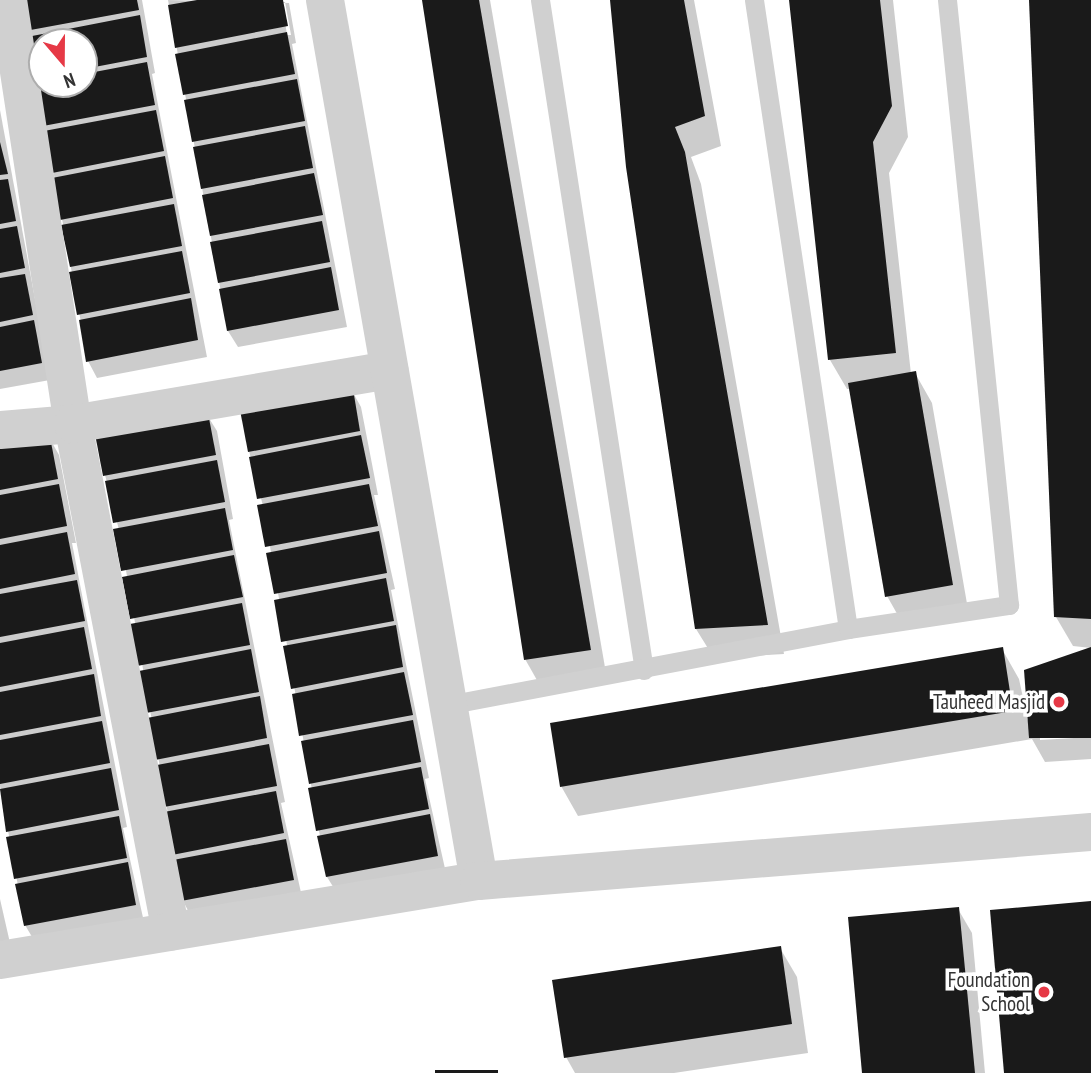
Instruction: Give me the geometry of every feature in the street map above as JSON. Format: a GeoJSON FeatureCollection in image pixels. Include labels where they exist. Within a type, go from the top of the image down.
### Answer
{"type":"FeatureCollection","features":[{"type":"Feature","properties":{"kind":"street"},"geometry":{"type":"LineString","coordinates":[[8,0],[73,424],[171,932]]}},
{"type":"Feature","properties":{"kind":"street"},"geometry":{"type":"LineString","coordinates":[[325,0],[479,881]]}},
{"type":"Feature","properties":{"kind":"street"},"geometry":{"type":"LineString","coordinates":[[0,430],[73,424],[389,370]]}},
{"type":"Feature","properties":{"kind":"street"},"geometry":{"type":"LineString","coordinates":[[0,960],[479,881],[1091,832]]}},
{"type":"Feature","properties":{"kind":"lane"},"geometry":{"type":"LineString","coordinates":[[540,0],[644,670]]}},
{"type":"Feature","properties":{"kind":"lane"},"geometry":{"type":"LineString","coordinates":[[754,0],[848,629]]}},
{"type":"Feature","properties":{"kind":"lane"},"geometry":{"type":"LineString","coordinates":[[447,705],[644,670],[848,629],[1009,605],[947,0]]}},
{"type":"Feature","properties":{"kind":"building"},"geometry":{"type":"Polygon","coordinates":[[[20,0],[137,0],[139,10],[41,28],[28,28],[25,31],[20,0]]]}},
{"type":"Feature","properties":{"kind":"building"},"geometry":{"type":"Polygon","coordinates":[[[197,0],[283,0],[288,26],[175,48],[168,5],[197,0]]]}},
{"type":"Feature","properties":{"kind":"building"},"geometry":{"type":"Polygon","coordinates":[[[422,0],[479,0],[591,650],[524,660],[422,0]]]}},
{"type":"Feature","properties":{"kind":"building"},"geometry":{"type":"Polygon","coordinates":[[[610,0],[684,0],[705,116],[675,127],[685,152],[768,625],[695,629],[626,167],[610,0]]]}},
{"type":"Feature","properties":{"kind":"building"},"geometry":{"type":"Polygon","coordinates":[[[789,0],[880,0],[892,106],[873,142],[896,353],[828,360],[789,0]]]}},
{"type":"Feature","properties":{"kind":"building"},"geometry":{"type":"Polygon","coordinates":[[[1029,0],[1091,0],[1091,619],[1054,617],[1029,0]]]}},
{"type":"Feature","properties":{"kind":"building"},"geometry":{"type":"Polygon","coordinates":[[[140,15],[147,57],[98,66],[98,28],[73,28],[140,15]]]}},
{"type":"Feature","properties":{"kind":"building"},"geometry":{"type":"Polygon","coordinates":[[[287,32],[295,74],[183,95],[175,54],[287,32]]]}},
{"type":"Feature","properties":{"kind":"building"},"geometry":{"type":"Polygon","coordinates":[[[147,62],[155,105],[43,126],[37,98],[98,98],[98,71],[147,62]]]}},
{"type":"Feature","properties":{"kind":"building"},"geometry":{"type":"Polygon","coordinates":[[[297,79],[305,121],[192,142],[184,100],[297,79]]]}},
{"type":"Feature","properties":{"kind":"building"},"geometry":{"type":"Polygon","coordinates":[[[156,110],[164,151],[52,173],[44,131],[156,110]]]}},
{"type":"Feature","properties":{"kind":"building"},"geometry":{"type":"Polygon","coordinates":[[[305,126],[313,168],[201,189],[193,147],[305,126]]]}},
{"type":"Feature","properties":{"kind":"building"},"geometry":{"type":"Polygon","coordinates":[[[0,142],[8,174],[0,175],[0,142]]]}},
{"type":"Feature","properties":{"kind":"building"},"geometry":{"type":"Polygon","coordinates":[[[165,156],[173,198],[60,220],[52,178],[165,156]]]}},
{"type":"Feature","properties":{"kind":"building"},"geometry":{"type":"Polygon","coordinates":[[[314,173],[323,215],[210,236],[202,195],[314,173]]]}},
{"type":"Feature","properties":{"kind":"building"},"geometry":{"type":"Polygon","coordinates":[[[8,179],[16,221],[0,224],[0,180],[8,179]]]}},
{"type":"Feature","properties":{"kind":"building"},"geometry":{"type":"Polygon","coordinates":[[[174,204],[182,246],[70,267],[61,225],[174,204]]]}},
{"type":"Feature","properties":{"kind":"building"},"geometry":{"type":"Polygon","coordinates":[[[322,221],[330,262],[218,283],[210,242],[322,221]]]}},
{"type":"Feature","properties":{"kind":"building"},"geometry":{"type":"Polygon","coordinates":[[[17,226],[25,268],[0,273],[0,229],[17,226]]]}},
{"type":"Feature","properties":{"kind":"building"},"geometry":{"type":"Polygon","coordinates":[[[182,251],[190,293],[77,315],[69,272],[182,251]]]}},
{"type":"Feature","properties":{"kind":"building"},"geometry":{"type":"Polygon","coordinates":[[[331,267],[339,310],[227,331],[219,289],[331,267]]]}},
{"type":"Feature","properties":{"kind":"building"},"geometry":{"type":"Polygon","coordinates":[[[25,274],[33,315],[0,322],[0,278],[25,274]]]}},
{"type":"Feature","properties":{"kind":"building"},"geometry":{"type":"Polygon","coordinates":[[[191,298],[198,340],[86,362],[79,320],[191,298]]]}},
{"type":"Feature","properties":{"kind":"building"},"geometry":{"type":"Polygon","coordinates":[[[34,320],[42,363],[0,371],[0,327],[34,320]]]}},
{"type":"Feature","properties":{"kind":"building"},"geometry":{"type":"Polygon","coordinates":[[[916,371],[953,585],[885,597],[848,383],[916,371]]]}},
{"type":"Feature","properties":{"kind":"building"},"geometry":{"type":"Polygon","coordinates":[[[353,389],[360,431],[248,452],[240,410],[353,389]]]}},
{"type":"Feature","properties":{"kind":"building"},"geometry":{"type":"Polygon","coordinates":[[[208,413],[216,455],[103,476],[95,434],[208,413]]]}},
{"type":"Feature","properties":{"kind":"building"},"geometry":{"type":"Polygon","coordinates":[[[361,435],[370,478],[257,499],[249,457],[361,435]]]}},
{"type":"Feature","properties":{"kind":"building"},"geometry":{"type":"Polygon","coordinates":[[[50,437],[58,479],[0,490],[0,446],[50,437]]]}},
{"type":"Feature","properties":{"kind":"building"},"geometry":{"type":"Polygon","coordinates":[[[217,460],[225,502],[113,523],[105,481],[217,460]]]}},
{"type":"Feature","properties":{"kind":"building"},"geometry":{"type":"Polygon","coordinates":[[[59,484],[67,526],[0,539],[0,495],[59,484]]]}},
{"type":"Feature","properties":{"kind":"building"},"geometry":{"type":"Polygon","coordinates":[[[369,484],[378,526],[265,547],[257,505],[369,484]]]}},
{"type":"Feature","properties":{"kind":"building"},"geometry":{"type":"Polygon","coordinates":[[[225,508],[233,550],[121,571],[113,529],[225,508]]]}},
{"type":"Feature","properties":{"kind":"building"},"geometry":{"type":"Polygon","coordinates":[[[379,531],[387,573],[274,594],[266,553],[379,531]]]}},
{"type":"Feature","properties":{"kind":"building"},"geometry":{"type":"Polygon","coordinates":[[[67,532],[75,574],[0,589],[0,545],[67,532]]]}},
{"type":"Feature","properties":{"kind":"building"},"geometry":{"type":"Polygon","coordinates":[[[234,555],[243,597],[130,619],[122,577],[234,555]]]}},
{"type":"Feature","properties":{"kind":"building"},"geometry":{"type":"Polygon","coordinates":[[[386,578],[394,621],[281,642],[274,600],[386,578]]]}},
{"type":"Feature","properties":{"kind":"building"},"geometry":{"type":"Polygon","coordinates":[[[77,580],[85,621],[0,637],[0,594],[77,580]]]}},
{"type":"Feature","properties":{"kind":"building"},"geometry":{"type":"Polygon","coordinates":[[[242,603],[250,645],[137,666],[130,624],[242,603]]]}},
{"type":"Feature","properties":{"kind":"building"},"geometry":{"type":"Polygon","coordinates":[[[396,625],[403,667],[291,689],[283,646],[396,625]]]}},
{"type":"Feature","properties":{"kind":"building"},"geometry":{"type":"Polygon","coordinates":[[[84,627],[92,669],[0,687],[0,643],[84,627]]]}},
{"type":"Feature","properties":{"kind":"building"},"geometry":{"type":"Polygon","coordinates":[[[1003,647],[1013,711],[560,787],[550,723],[1003,647]]]}},
{"type":"Feature","properties":{"kind":"building","name":"Tauheed Masjid"},"geometry":{"type":"Polygon","coordinates":[[[1091,647],[1091,738],[1029,738],[1024,670],[1091,647]]]}},
{"type":"Feature","properties":{"kind":"building"},"geometry":{"type":"Polygon","coordinates":[[[251,649],[259,692],[146,713],[139,671],[251,649]]]}},
{"type":"Feature","properties":{"kind":"building"},"geometry":{"type":"Polygon","coordinates":[[[404,672],[413,715],[299,736],[292,694],[404,672]]]}},
{"type":"Feature","properties":{"kind":"building"},"geometry":{"type":"Polygon","coordinates":[[[94,674],[101,716],[0,735],[0,692],[94,674]]]}},
{"type":"Feature","properties":{"kind":"building"},"geometry":{"type":"Polygon","coordinates":[[[260,696],[267,738],[155,760],[147,718],[260,696]]]}},
{"type":"Feature","properties":{"kind":"building"},"geometry":{"type":"Polygon","coordinates":[[[413,720],[421,762],[309,784],[301,741],[413,720]]]}},
{"type":"Feature","properties":{"kind":"building"},"geometry":{"type":"Polygon","coordinates":[[[102,721],[110,763],[0,784],[0,740],[102,721]]]}},
{"type":"Feature","properties":{"kind":"building"},"geometry":{"type":"Polygon","coordinates":[[[269,744],[277,786],[164,807],[157,765],[269,744]]]}},
{"type":"Feature","properties":{"kind":"building"},"geometry":{"type":"Polygon","coordinates":[[[421,767],[429,809],[316,831],[308,788],[421,767]]]}},
{"type":"Feature","properties":{"kind":"building"},"geometry":{"type":"Polygon","coordinates":[[[111,768],[119,810],[6,832],[0,789],[111,768]]]}},
{"type":"Feature","properties":{"kind":"building"},"geometry":{"type":"Polygon","coordinates":[[[276,791],[284,833],[172,855],[164,812],[276,791]]]}},
{"type":"Feature","properties":{"kind":"building"},"geometry":{"type":"Polygon","coordinates":[[[430,814],[438,856],[326,877],[317,836],[430,814]]]}},
{"type":"Feature","properties":{"kind":"building"},"geometry":{"type":"Polygon","coordinates":[[[119,816],[127,858],[14,879],[6,837],[119,816]]]}},
{"type":"Feature","properties":{"kind":"building"},"geometry":{"type":"Polygon","coordinates":[[[286,839],[294,880],[181,901],[173,860],[286,839]]]}},
{"type":"Feature","properties":{"kind":"building"},"geometry":{"type":"Polygon","coordinates":[[[128,862],[136,905],[24,926],[15,884],[128,862]]]}},
{"type":"Feature","properties":{"kind":"building","name":"Foundation School"},"geometry":{"type":"Polygon","coordinates":[[[1091,901],[1091,1073],[1004,1073],[990,910],[1091,901]]]}},
{"type":"Feature","properties":{"kind":"building"},"geometry":{"type":"Polygon","coordinates":[[[959,907],[975,1073],[862,1073],[848,917],[959,907]]]}},
{"type":"Feature","properties":{"kind":"building"},"geometry":{"type":"Polygon","coordinates":[[[781,946],[792,1024],[564,1058],[552,980],[781,946]]]}},
{"type":"Feature","properties":{"kind":"building"},"geometry":{"type":"Polygon","coordinates":[[[435,1070],[498,1070],[498,1073],[435,1073],[435,1070]]]}},
{"type":"Feature","properties":{"kind":"place","name":"Tauheed Masjid"},"geometry":{"type":"Point","coordinates":[1059,702]}},
{"type":"Feature","properties":{"kind":"place","name":"Foundation School"},"geometry":{"type":"Point","coordinates":[1044,992]}}]}
